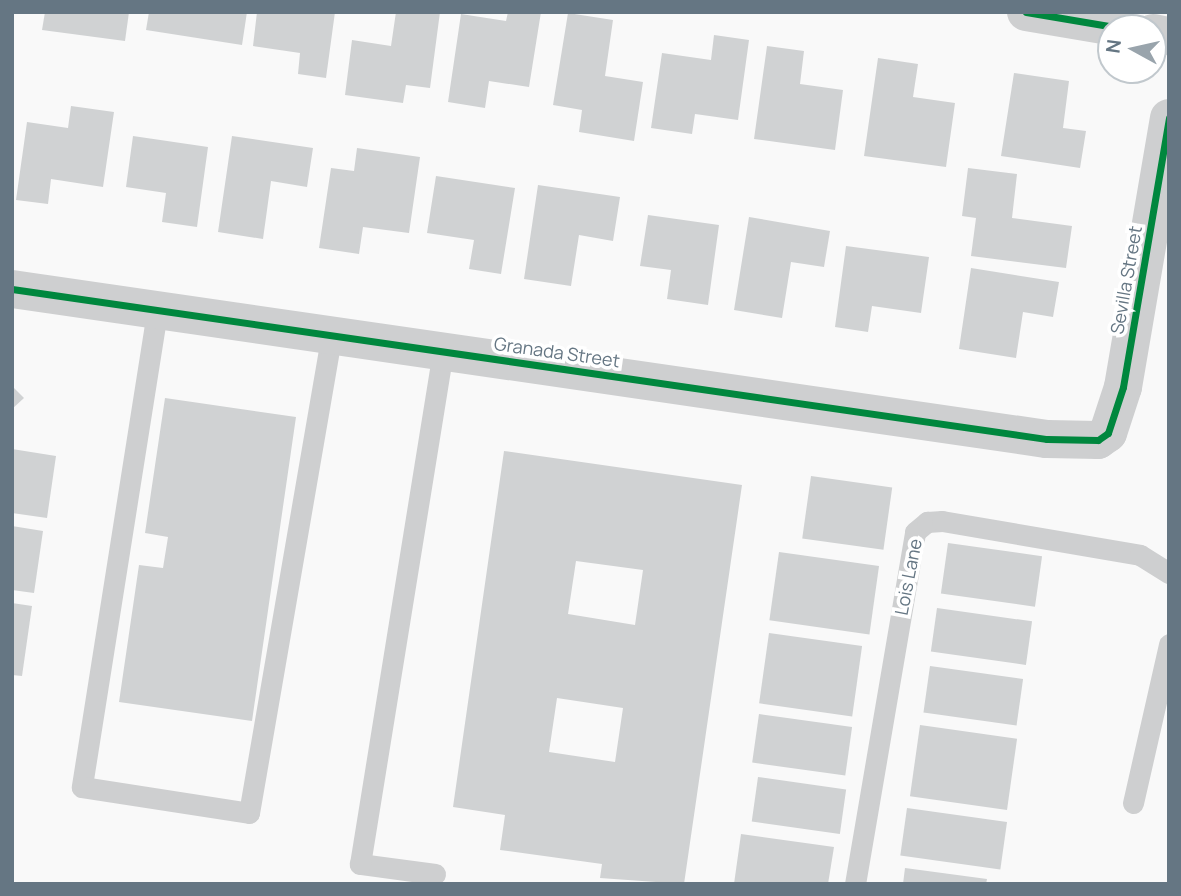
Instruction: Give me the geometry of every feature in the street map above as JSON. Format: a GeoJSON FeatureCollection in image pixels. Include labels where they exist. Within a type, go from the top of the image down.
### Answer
{"type":"FeatureCollection","features":[{"type":"Feature","properties":{"kind":"street"},"geometry":{"type":"LineString","coordinates":[[1026,12],[1097,24]]}},
{"type":"Feature","properties":{"kind":"street","name":"Sevilla Street"},"geometry":{"type":"LineString","coordinates":[[1098,440],[1108,433],[1124,387],[1169,118]]}},
{"type":"Feature","properties":{"kind":"street","name":"Granada Street"},"geometry":{"type":"LineString","coordinates":[[12,289],[331,338],[443,351],[1047,439],[1098,440]]}},
{"type":"Feature","properties":{"kind":"lane"},"geometry":{"type":"LineString","coordinates":[[157,312],[82,787],[248,813],[331,338]]}},
{"type":"Feature","properties":{"kind":"lane"},"geometry":{"type":"LineString","coordinates":[[435,874],[360,864],[443,351]]}},
{"type":"Feature","properties":{"kind":"lane","name":"Lois Lane"},"geometry":{"type":"LineString","coordinates":[[855,884],[915,532],[927,522],[955,523],[1139,555],[1169,573]]}},
{"type":"Feature","properties":{"kind":"lane"},"geometry":{"type":"LineString","coordinates":[[1133,803],[1169,644]]}},
{"type":"Feature","properties":{"kind":"building"},"geometry":{"type":"Polygon","coordinates":[[[45,12],[129,12],[125,41],[42,30],[45,12]]]}},
{"type":"Feature","properties":{"kind":"building"},"geometry":{"type":"Polygon","coordinates":[[[149,12],[247,12],[242,45],[146,30],[149,12]]]}},
{"type":"Feature","properties":{"kind":"building"},"geometry":{"type":"Polygon","coordinates":[[[257,12],[335,12],[326,78],[298,74],[300,53],[253,46],[257,12]]]}},
{"type":"Feature","properties":{"kind":"building"},"geometry":{"type":"Polygon","coordinates":[[[396,12],[440,12],[430,88],[406,85],[403,103],[345,95],[352,40],[391,46],[396,12]]]}},
{"type":"Feature","properties":{"kind":"building"},"geometry":{"type":"Polygon","coordinates":[[[508,12],[541,12],[529,87],[489,81],[485,108],[448,102],[461,14],[506,21],[508,12]]]}},
{"type":"Feature","properties":{"kind":"building"},"geometry":{"type":"Polygon","coordinates":[[[568,13],[613,20],[605,76],[643,82],[634,141],[579,132],[582,110],[553,105],[568,13]]]}},
{"type":"Feature","properties":{"kind":"building"},"geometry":{"type":"Polygon","coordinates":[[[714,35],[749,40],[738,120],[695,114],[692,134],[651,128],[662,53],[711,60],[714,35]]]}},
{"type":"Feature","properties":{"kind":"building"},"geometry":{"type":"Polygon","coordinates":[[[767,46],[804,51],[800,84],[843,90],[835,150],[754,139],[767,46]]]}},
{"type":"Feature","properties":{"kind":"building"},"geometry":{"type":"Polygon","coordinates":[[[878,58],[918,64],[913,97],[955,103],[946,167],[864,156],[878,58]]]}},
{"type":"Feature","properties":{"kind":"building"},"geometry":{"type":"Polygon","coordinates":[[[1014,73],[1069,81],[1063,128],[1086,131],[1080,168],[1001,156],[1014,73]]]}},
{"type":"Feature","properties":{"kind":"building"},"geometry":{"type":"Polygon","coordinates":[[[71,106],[114,112],[103,187],[51,179],[48,204],[16,200],[27,122],[68,128],[71,106]]]}},
{"type":"Feature","properties":{"kind":"building"},"geometry":{"type":"Polygon","coordinates":[[[133,136],[208,147],[197,227],[162,222],[166,193],[126,187],[133,136]]]}},
{"type":"Feature","properties":{"kind":"building"},"geometry":{"type":"Polygon","coordinates":[[[232,136],[313,148],[307,187],[271,181],[263,239],[218,232],[232,136]]]}},
{"type":"Feature","properties":{"kind":"building"},"geometry":{"type":"Polygon","coordinates":[[[357,148],[420,157],[409,233],[363,227],[359,254],[319,248],[331,168],[354,171],[357,148]]]}},
{"type":"Feature","properties":{"kind":"building"},"geometry":{"type":"Polygon","coordinates":[[[968,168],[1017,174],[1012,218],[1072,226],[1066,268],[971,256],[976,218],[962,216],[968,168]]]}},
{"type":"Feature","properties":{"kind":"building"},"geometry":{"type":"Polygon","coordinates":[[[436,176],[515,188],[501,274],[469,269],[474,240],[427,233],[436,176]]]}},
{"type":"Feature","properties":{"kind":"building"},"geometry":{"type":"Polygon","coordinates":[[[538,185],[620,197],[613,241],[579,235],[571,286],[524,279],[538,185]]]}},
{"type":"Feature","properties":{"kind":"building"},"geometry":{"type":"Polygon","coordinates":[[[648,215],[719,225],[708,305],[667,299],[671,270],[640,266],[648,215]]]}},
{"type":"Feature","properties":{"kind":"building"},"geometry":{"type":"Polygon","coordinates":[[[749,217],[830,231],[824,267],[791,262],[782,318],[734,310],[749,217]]]}},
{"type":"Feature","properties":{"kind":"building"},"geometry":{"type":"Polygon","coordinates":[[[846,246],[929,257],[921,313],[872,306],[868,332],[835,327],[846,246]]]}},
{"type":"Feature","properties":{"kind":"building"},"geometry":{"type":"Polygon","coordinates":[[[971,268],[1059,282],[1053,317],[1023,312],[1016,358],[959,349],[971,268]]]}},
{"type":"Feature","properties":{"kind":"building"},"geometry":{"type":"Polygon","coordinates":[[[12,386],[24,398],[12,409],[12,386]]]}},
{"type":"Feature","properties":{"kind":"building"},"geometry":{"type":"Polygon","coordinates":[[[165,398],[296,417],[252,721],[119,702],[139,565],[163,568],[168,537],[145,533],[165,398]]]}},
{"type":"Feature","properties":{"kind":"building"},"geometry":{"type":"Polygon","coordinates":[[[12,449],[56,456],[47,518],[12,513],[12,449]]]}},
{"type":"Feature","properties":{"kind":"building"},"geometry":{"type":"Polygon","coordinates":[[[504,451],[742,485],[684,884],[600,878],[602,864],[500,850],[505,815],[453,807],[504,451]],[[576,561],[568,614],[635,625],[643,570],[576,561]],[[557,698],[549,752],[615,762],[623,708],[557,698]]]}},
{"type":"Feature","properties":{"kind":"building"},"geometry":{"type":"Polygon","coordinates":[[[811,476],[892,487],[883,550],[802,538],[811,476]]]}},
{"type":"Feature","properties":{"kind":"building"},"geometry":{"type":"Polygon","coordinates":[[[12,526],[43,531],[34,593],[12,590],[12,526]]]}},
{"type":"Feature","properties":{"kind":"building"},"geometry":{"type":"Polygon","coordinates":[[[948,543],[1042,556],[1035,607],[941,594],[948,543]]]}},
{"type":"Feature","properties":{"kind":"building"},"geometry":{"type":"Polygon","coordinates":[[[779,552],[879,566],[869,634],[769,620],[779,552]]]}},
{"type":"Feature","properties":{"kind":"building"},"geometry":{"type":"Polygon","coordinates":[[[12,603],[32,606],[22,676],[12,675],[12,603]]]}},
{"type":"Feature","properties":{"kind":"building"},"geometry":{"type":"Polygon","coordinates":[[[937,608],[1032,621],[1026,665],[931,652],[937,608]]]}},
{"type":"Feature","properties":{"kind":"building"},"geometry":{"type":"Polygon","coordinates":[[[769,633],[862,646],[852,716],[759,703],[769,633]]]}},
{"type":"Feature","properties":{"kind":"building"},"geometry":{"type":"Polygon","coordinates":[[[930,666],[1023,679],[1017,726],[923,713],[930,666]]]}},
{"type":"Feature","properties":{"kind":"building"},"geometry":{"type":"Polygon","coordinates":[[[759,714],[852,727],[845,776],[752,763],[759,714]]]}},
{"type":"Feature","properties":{"kind":"building"},"geometry":{"type":"Polygon","coordinates":[[[920,725],[1017,739],[1007,810],[910,796],[920,725]]]}},
{"type":"Feature","properties":{"kind":"building"},"geometry":{"type":"Polygon","coordinates":[[[758,777],[846,789],[840,834],[752,822],[758,777]]]}},
{"type":"Feature","properties":{"kind":"building"},"geometry":{"type":"Polygon","coordinates":[[[907,808],[1007,822],[1000,870],[900,856],[907,808]]]}},
{"type":"Feature","properties":{"kind":"building"},"geometry":{"type":"Polygon","coordinates":[[[741,834],[834,847],[828,884],[734,884],[741,834]]]}},
{"type":"Feature","properties":{"kind":"building"},"geometry":{"type":"Polygon","coordinates":[[[905,868],[987,879],[986,884],[903,884],[905,868]]]}},
{"type":"Feature","properties":{"kind":"cycle path"},"geometry":{"type":"LineString","coordinates":[[1026,12],[1097,24]]}},
{"type":"Feature","properties":{"kind":"cycle path"},"geometry":{"type":"LineString","coordinates":[[12,289],[1047,439],[1098,440],[1108,433],[1123,387],[1169,118]]}}]}
